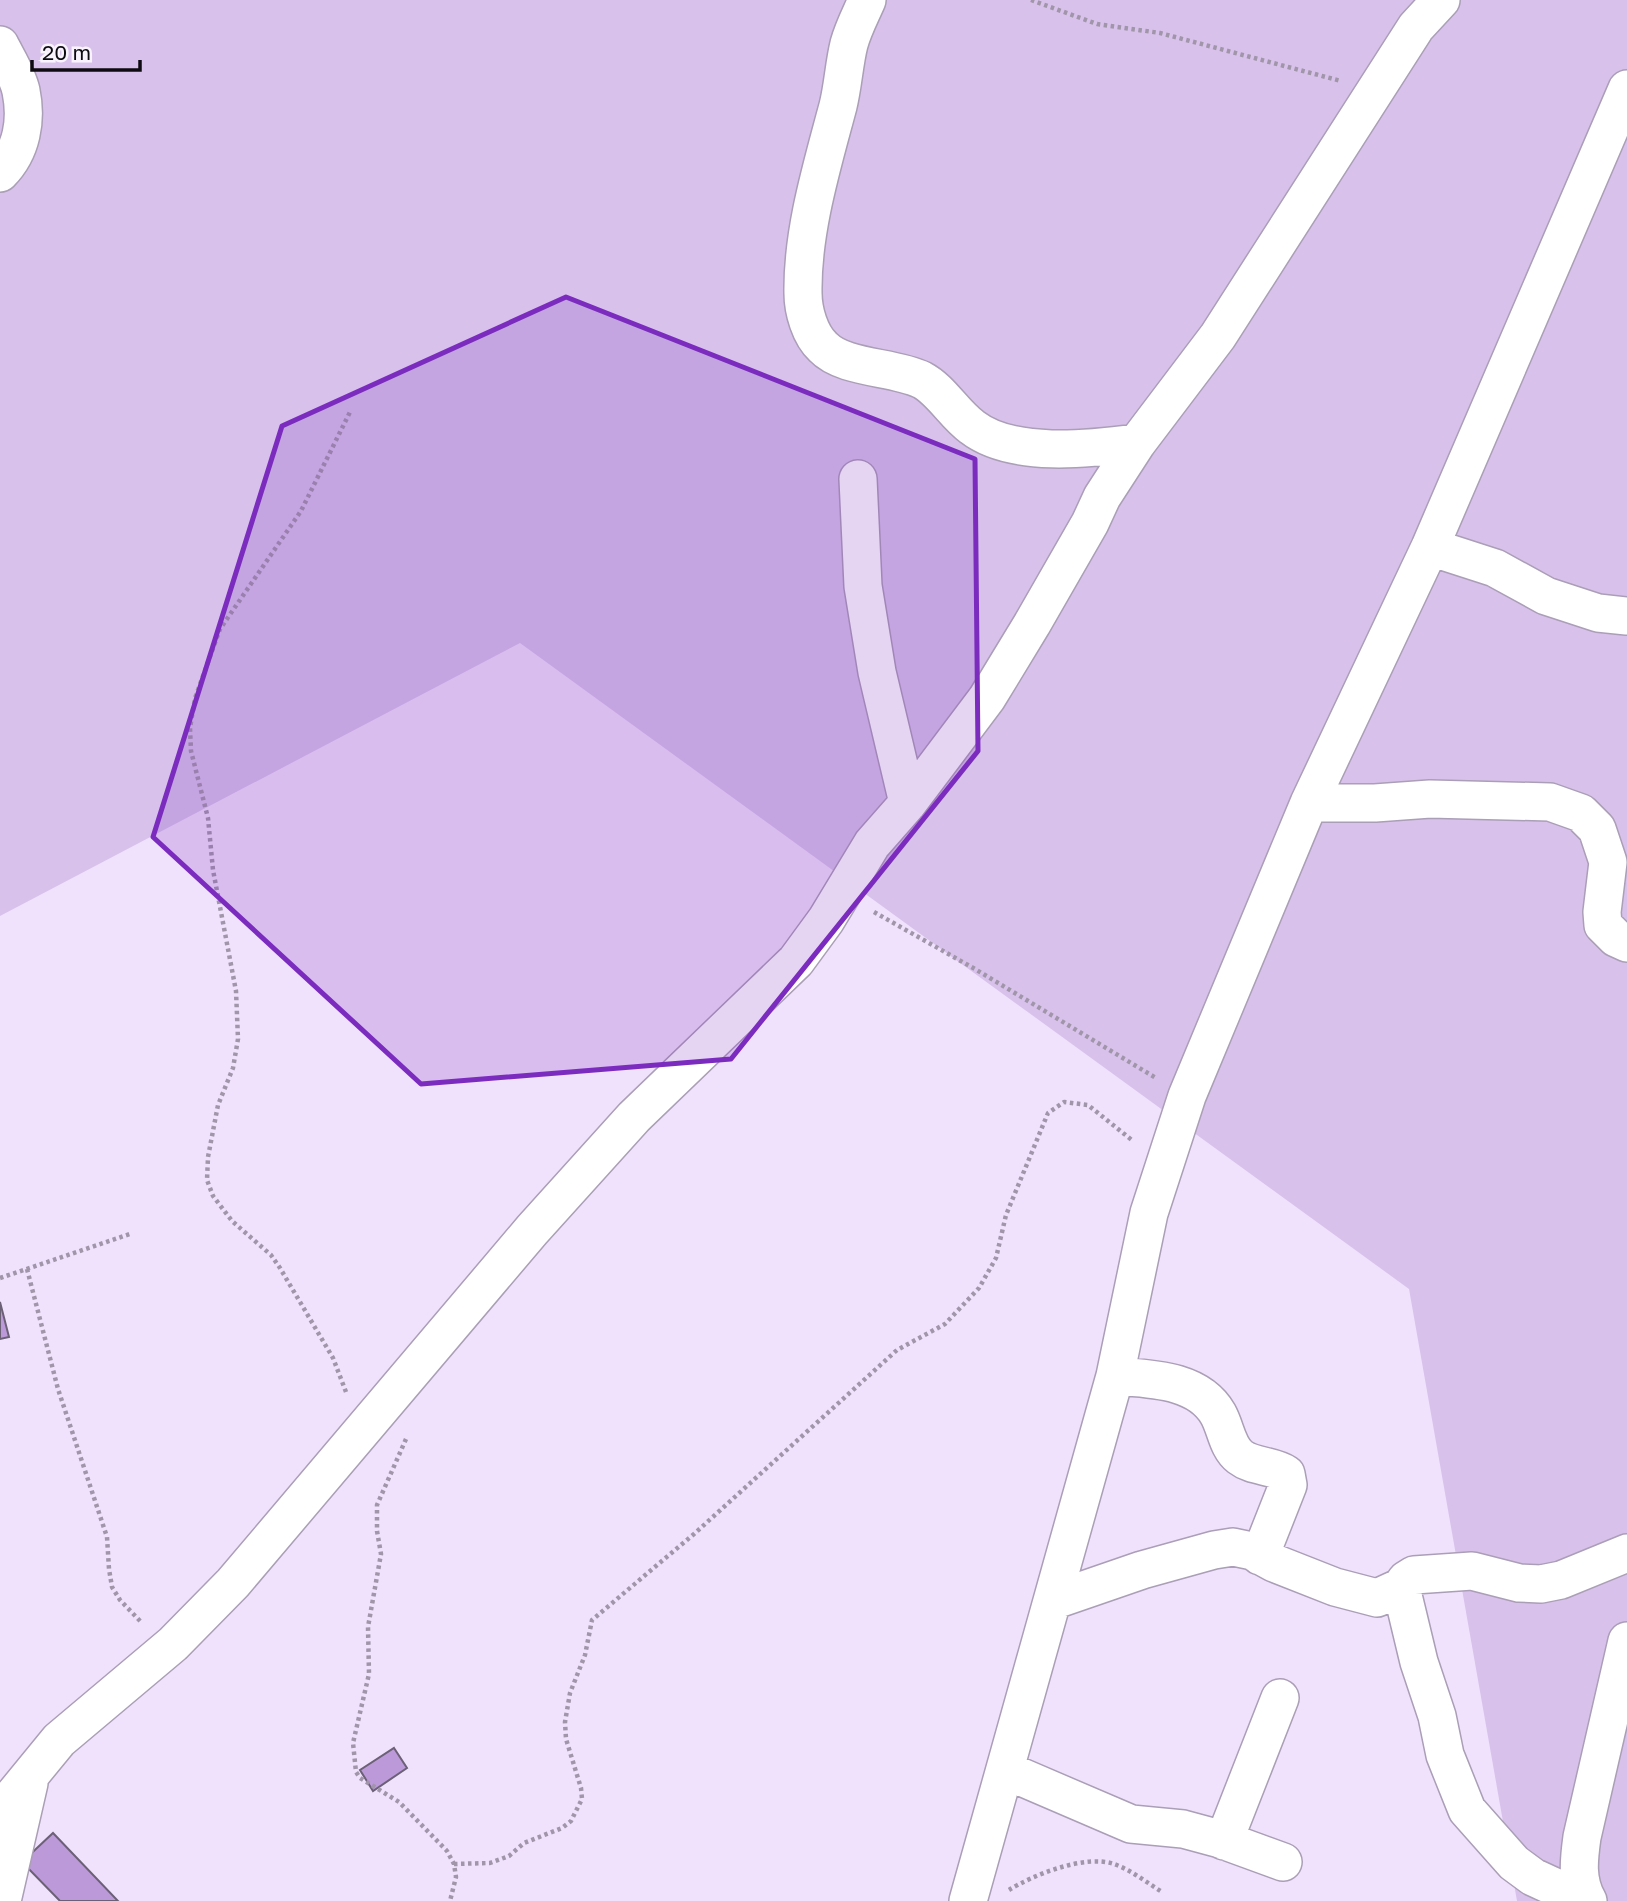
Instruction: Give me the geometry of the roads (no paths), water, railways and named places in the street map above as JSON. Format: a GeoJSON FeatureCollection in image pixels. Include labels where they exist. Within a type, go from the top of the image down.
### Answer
{"type":"FeatureCollection","features":[{"type":"Feature","properties":{"kind":"street"},"geometry":{"type":"LineString","coordinates":[[867,0],[849,44],[838,103],[818,176],[807,249],[803,295],[810,326],[820,344],[841,360],[874,366],[924,381],[983,436],[1036,448],[1106,447],[1136,443]]}},
{"type":"Feature","properties":{"kind":"street"},"geometry":{"type":"LineString","coordinates":[[0,1812],[15,1784],[59,1740],[166,1649],[233,1583],[532,1230],[634,1117],[796,961],[826,920],[872,844],[908,803],[987,698],[1090,523],[1102,497],[1136,443],[1218,336],[1416,27],[1441,0]]}},
{"type":"Feature","properties":{"kind":"street"},"geometry":{"type":"LineString","coordinates":[[0,46],[21,89],[24,128],[15,154],[0,173]]}},
{"type":"Feature","properties":{"kind":"street"},"geometry":{"type":"LineString","coordinates":[[985,1897],[1005,1770],[1115,1376],[1149,1213],[1187,1096],[1309,803],[1430,547],[1627,89]]}},
{"type":"Feature","properties":{"kind":"street"},"geometry":{"type":"LineString","coordinates":[[858,479],[863,586],[877,672],[908,803]]}},
{"type":"Feature","properties":{"kind":"street"},"geometry":{"type":"LineString","coordinates":[[1430,547],[1495,568],[1546,596],[1598,613],[1627,616]]}},
{"type":"Feature","properties":{"kind":"street"},"geometry":{"type":"LineString","coordinates":[[1309,803],[1375,803],[1430,799],[1550,802],[1581,813],[1597,829],[1608,862],[1603,925],[1616,938],[1627,943]]}},
{"type":"Feature","properties":{"kind":"street"},"geometry":{"type":"LineString","coordinates":[[1115,1376],[1162,1380],[1178,1384],[1200,1395],[1218,1414],[1229,1443],[1241,1458],[1279,1469],[1286,1474],[1288,1485],[1260,1556]]}},
{"type":"Feature","properties":{"kind":"street"},"geometry":{"type":"LineString","coordinates":[[1052,1601],[1142,1570],[1214,1550],[1242,1547],[1335,1587],[1377,1598],[1401,1587],[1406,1580],[1414,1576],[1451,1571],[1472,1571],[1519,1583],[1541,1584],[1561,1580],[1627,1553]]}},
{"type":"Feature","properties":{"kind":"street"},"geometry":{"type":"LineString","coordinates":[[1401,1587],[1419,1662],[1437,1716],[1445,1755],[1467,1810],[1514,1863],[1533,1877],[1586,1901]]}},
{"type":"Feature","properties":{"kind":"street"},"geometry":{"type":"LineString","coordinates":[[1586,1901],[1578,1867],[1582,1837],[1627,1641]]}},
{"type":"Feature","properties":{"kind":"street"},"geometry":{"type":"LineString","coordinates":[[1224,1841],[1280,1698]]}},
{"type":"Feature","properties":{"kind":"street"},"geometry":{"type":"LineString","coordinates":[[1005,1770],[1131,1824],[1183,1829],[1283,1862]]}},
{"type":"Feature","properties":{"kind":"street"},"geometry":{"type":"LineString","coordinates":[[2,1901],[15,1784]]}}]}
